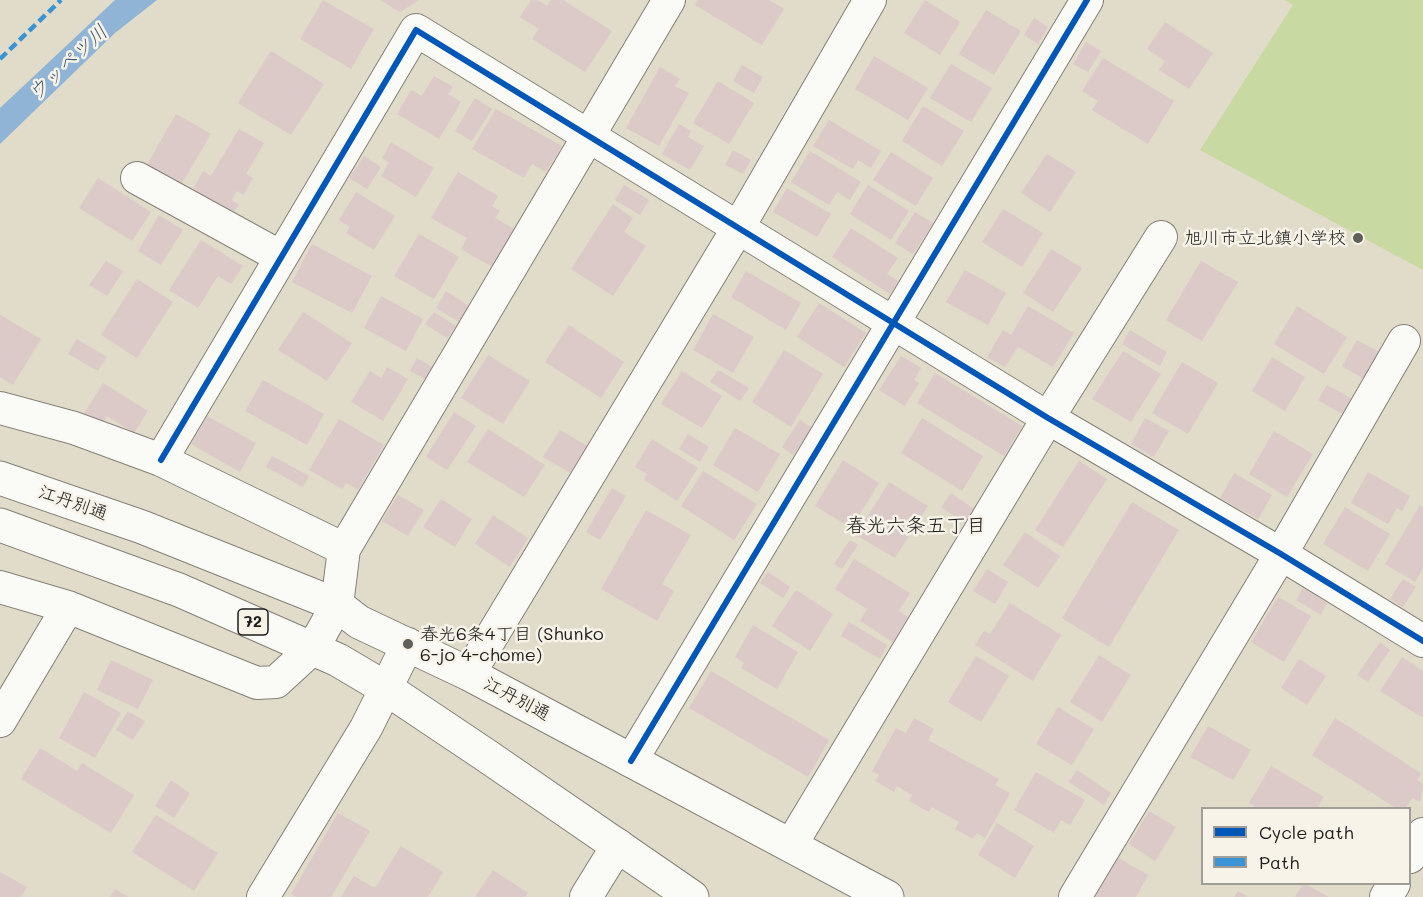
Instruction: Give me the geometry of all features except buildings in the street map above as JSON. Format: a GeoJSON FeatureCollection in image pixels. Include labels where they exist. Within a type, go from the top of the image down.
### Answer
{"type":"FeatureCollection","features":[{"type":"Feature","properties":{"kind":"main road","name":"江丹別通"},"geometry":{"type":"LineString","coordinates":[[0,478],[142,527],[337,605],[359,622],[469,674],[887,897]]}},
{"type":"Feature","properties":{"kind":"main road","name":"72"},"geometry":{"type":"LineString","coordinates":[[0,525],[179,590],[313,648],[387,689],[692,897]]}},
{"type":"Feature","properties":{"kind":"street"},"geometry":{"type":"LineString","coordinates":[[0,587],[68,607],[257,683],[276,682],[313,648],[337,605],[344,549],[669,0]]}},
{"type":"Feature","properties":{"kind":"street"},"geometry":{"type":"LineString","coordinates":[[469,674],[738,228],[870,0]]}},
{"type":"Feature","properties":{"kind":"street"},"geometry":{"type":"LineString","coordinates":[[632,760],[1087,0]]}},
{"type":"Feature","properties":{"kind":"street"},"geometry":{"type":"LineString","coordinates":[[161,460],[416,30],[1048,418],[1281,554],[1423,641]]}},
{"type":"Feature","properties":{"kind":"street"},"geometry":{"type":"LineString","coordinates":[[137,178],[281,257]]}},
{"type":"Feature","properties":{"kind":"street"},"geometry":{"type":"LineString","coordinates":[[791,845],[1048,418],[1161,237]]}},
{"type":"Feature","properties":{"kind":"street"},"geometry":{"type":"LineString","coordinates":[[1075,897],[1281,554],[1404,341]]}},
{"type":"Feature","properties":{"kind":"street"},"geometry":{"type":"LineString","coordinates":[[0,408],[74,428],[161,460],[344,549]]}},
{"type":"Feature","properties":{"kind":"street"},"geometry":{"type":"LineString","coordinates":[[0,721],[68,607]]}},
{"type":"Feature","properties":{"kind":"street"},"geometry":{"type":"LineString","coordinates":[[263,897],[387,689],[408,644]]}},
{"type":"Feature","properties":{"kind":"street"},"geometry":{"type":"LineString","coordinates":[[1411,855],[1423,834]]}},
{"type":"Feature","properties":{"kind":"street"},"geometry":{"type":"LineString","coordinates":[[586,897],[618,845]]}},
{"type":"Feature","properties":{"kind":"green space","name":"旭川市立北鎮小学校"},"geometry":{"type":"Polygon","coordinates":[[[1285,0],[1423,0],[1423,270],[1200,150],[1293,5],[1285,0]]]}},
{"type":"Feature","properties":{"kind":"water","name":"ウッペツ川"},"geometry":{"type":"Polygon","coordinates":[[[115,0],[157,0],[115,33],[0,144],[0,108],[115,0]]]}},
{"type":"Feature","properties":{"kind":"marked path"},"geometry":{"type":"LineString","coordinates":[[0,59],[61,0]]}},
{"type":"Feature","properties":{"kind":"cycle path"},"geometry":{"type":"LineString","coordinates":[[631,761],[1087,0]]}},
{"type":"Feature","properties":{"kind":"cycle path"},"geometry":{"type":"LineString","coordinates":[[161,460],[416,30],[1048,418],[1281,554],[1423,641]]}},
{"type":"Feature","properties":{"kind":"place","name":"旭川市立北鎮小学校"},"geometry":{"type":"Point","coordinates":[1358,238]}},
{"type":"Feature","properties":{"kind":"place","name":"春光6条4丁目 (Shunko 6-jo 4-chome)"},"geometry":{"type":"Point","coordinates":[408,644]}},
{"type":"Feature","properties":{"kind":"district","name":"春光六条五丁目"},"geometry":{"type":"Point","coordinates":[916,526]}}]}
